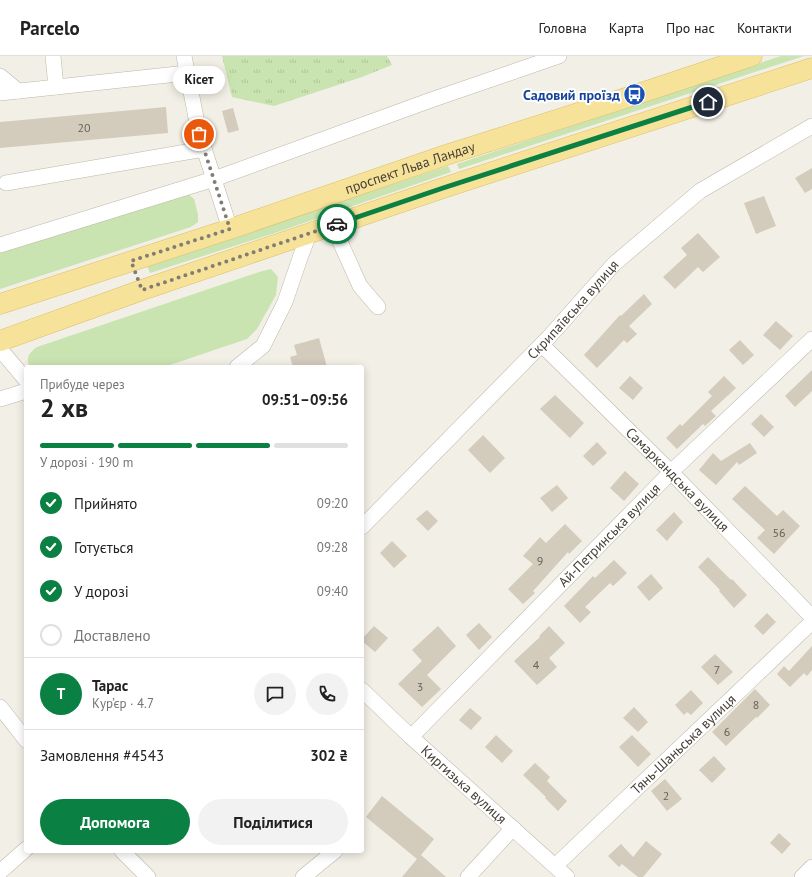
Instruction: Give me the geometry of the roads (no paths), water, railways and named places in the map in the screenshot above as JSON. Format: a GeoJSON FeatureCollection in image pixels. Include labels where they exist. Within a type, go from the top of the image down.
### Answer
{"type":"FeatureCollection","features":[{"type":"Feature","properties":{"kind":"main road","name":"проспект Льва Ландау"},"geometry":{"type":"LineString","coordinates":[[0,304],[230,229],[449,154],[635,96],[752,56]]}},
{"type":"Feature","properties":{"kind":"main road","name":"проспект Льва Ландау"},"geometry":{"type":"LineString","coordinates":[[0,341],[142,290],[443,188],[812,68]]}},
{"type":"Feature","properties":{"kind":"main road"},"geometry":{"type":"LineString","coordinates":[[131,261],[142,290]]}},
{"type":"Feature","properties":{"kind":"street"},"geometry":{"type":"LineString","coordinates":[[53,56],[56,87]]}},
{"type":"Feature","properties":{"kind":"street"},"geometry":{"type":"LineString","coordinates":[[184,56],[199,134],[230,229]]}},
{"type":"Feature","properties":{"kind":"street"},"geometry":{"type":"LineString","coordinates":[[0,245],[214,179],[431,100],[559,56]]}},
{"type":"Feature","properties":{"kind":"street"},"geometry":{"type":"LineString","coordinates":[[0,93],[187,73]]}},
{"type":"Feature","properties":{"kind":"street"},"geometry":{"type":"LineString","coordinates":[[0,76],[18,91]]}},
{"type":"Feature","properties":{"kind":"street","name":"Скрипаївська вулиця"},"geometry":{"type":"LineString","coordinates":[[364,525],[542,345],[614,264],[700,191],[812,126]]}},
{"type":"Feature","properties":{"kind":"street"},"geometry":{"type":"LineString","coordinates":[[6,183],[204,149]]}},
{"type":"Feature","properties":{"kind":"street"},"geometry":{"type":"LineString","coordinates":[[333,226],[360,286],[378,307]]}},
{"type":"Feature","properties":{"kind":"street"},"geometry":{"type":"LineString","coordinates":[[239,365],[263,346],[285,302],[309,234]]}},
{"type":"Feature","properties":{"kind":"street","name":"Ай-Петринська вулиця"},"geometry":{"type":"LineString","coordinates":[[412,737],[670,472],[812,339]]}},
{"type":"Feature","properties":{"kind":"street","name":"Самаркандська вулиця"},"geometry":{"type":"LineString","coordinates":[[542,345],[670,472],[812,617]]}},
{"type":"Feature","properties":{"kind":"street"},"geometry":{"type":"LineString","coordinates":[[0,349],[24,378]]}},
{"type":"Feature","properties":{"kind":"street"},"geometry":{"type":"LineString","coordinates":[[0,399],[24,392]]}},
{"type":"Feature","properties":{"kind":"street","name":"Тянь-Шаньська вулиця"},"geometry":{"type":"LineString","coordinates":[[555,866],[812,622]]}},
{"type":"Feature","properties":{"kind":"street","name":"Киргизька вулиця"},"geometry":{"type":"LineString","coordinates":[[364,692],[567,877]]}},
{"type":"Feature","properties":{"kind":"street"},"geometry":{"type":"LineString","coordinates":[[0,707],[24,737]]}},
{"type":"Feature","properties":{"kind":"street"},"geometry":{"type":"LineString","coordinates":[[468,877],[513,828]]}},
{"type":"Feature","properties":{"kind":"street"},"geometry":{"type":"LineString","coordinates":[[0,872],[24,851]]}},
{"type":"Feature","properties":{"kind":"street"},"geometry":{"type":"LineString","coordinates":[[124,853],[148,877]]}},
{"type":"Feature","properties":{"kind":"street"},"geometry":{"type":"LineString","coordinates":[[303,877],[333,853]]}},
{"type":"Feature","properties":{"kind":"street"},"geometry":{"type":"LineString","coordinates":[[802,877],[812,867]]}},
{"type":"Feature","properties":{"kind":"place","name":"Садовий проїзд"},"geometry":{"type":"Point","coordinates":[635,95]}},
{"type":"Feature","properties":{"kind":"place","name":"Кісет"},"geometry":{"type":"Point","coordinates":[199,134]}}]}
